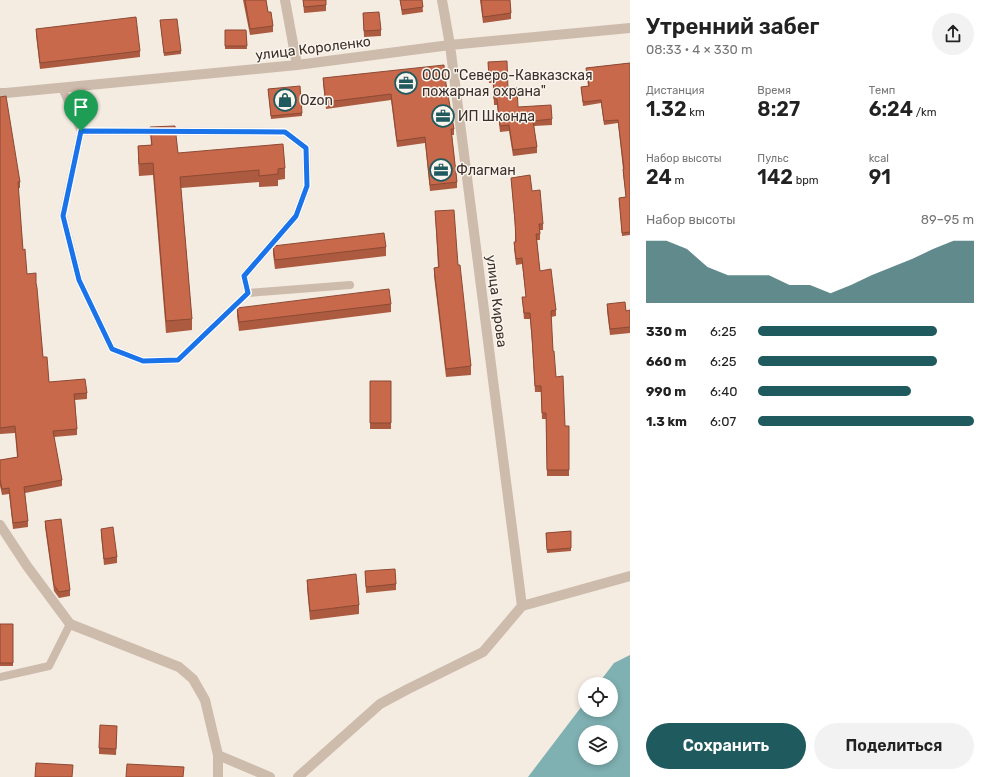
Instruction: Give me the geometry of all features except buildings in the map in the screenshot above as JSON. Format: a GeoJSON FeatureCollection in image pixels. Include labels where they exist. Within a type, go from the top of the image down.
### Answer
{"type":"FeatureCollection","features":[{"type":"Feature","properties":{"kind":"street"},"geometry":{"type":"LineString","coordinates":[[285,0],[298,65]]}},
{"type":"Feature","properties":{"kind":"street","name":"улица Кирова"},"geometry":{"type":"LineString","coordinates":[[442,0],[450,45],[522,606]]}},
{"type":"Feature","properties":{"kind":"street","name":"улица Короленко"},"geometry":{"type":"LineString","coordinates":[[0,93],[298,65],[450,45],[630,28]]}},
{"type":"Feature","properties":{"kind":"street"},"geometry":{"type":"LineString","coordinates":[[0,526],[27,566],[70,624],[179,668],[193,679],[206,700],[218,755],[218,777]]}},
{"type":"Feature","properties":{"kind":"street"},"geometry":{"type":"LineString","coordinates":[[298,777],[380,704],[483,652],[522,606],[630,576]]}},
{"type":"Feature","properties":{"kind":"street"},"geometry":{"type":"LineString","coordinates":[[218,755],[270,777]]}},
{"type":"Feature","properties":{"kind":"lane"},"geometry":{"type":"LineString","coordinates":[[62,88],[81,131],[63,216],[79,280],[112,349],[143,361],[178,360],[248,293],[350,285]]}},
{"type":"Feature","properties":{"kind":"lane"},"geometry":{"type":"LineString","coordinates":[[81,131],[285,132],[306,148],[307,186],[296,216],[244,276],[248,293]]}},
{"type":"Feature","properties":{"kind":"lane"},"geometry":{"type":"LineString","coordinates":[[0,676],[49,666],[70,624]]}},
{"type":"Feature","properties":{"kind":"water"},"geometry":{"type":"Polygon","coordinates":[[[630,655],[630,777],[528,777],[578,711],[578,717],[618,717],[618,677],[603,677],[614,663],[630,655]]]}},
{"type":"Feature","properties":{"kind":"place","name":"ООО \"Северо-Кавказская пожарная охрана\""},"geometry":{"type":"Point","coordinates":[406,83]}},
{"type":"Feature","properties":{"kind":"place","name":"Ozon"},"geometry":{"type":"Point","coordinates":[285,100]}},
{"type":"Feature","properties":{"kind":"place","name":"ИП Шконда"},"geometry":{"type":"Point","coordinates":[443,116]}},
{"type":"Feature","properties":{"kind":"place","name":"Флагман"},"geometry":{"type":"Point","coordinates":[441,170]}},
{"type":"Feature","properties":{"kind":"route"},"geometry":{"type":"LineString","coordinates":[[81,131],[285,132],[306,148],[307,186],[296,216],[244,276],[248,293],[178,360],[143,361],[112,349],[79,280],[63,216],[81,131]]}}]}
